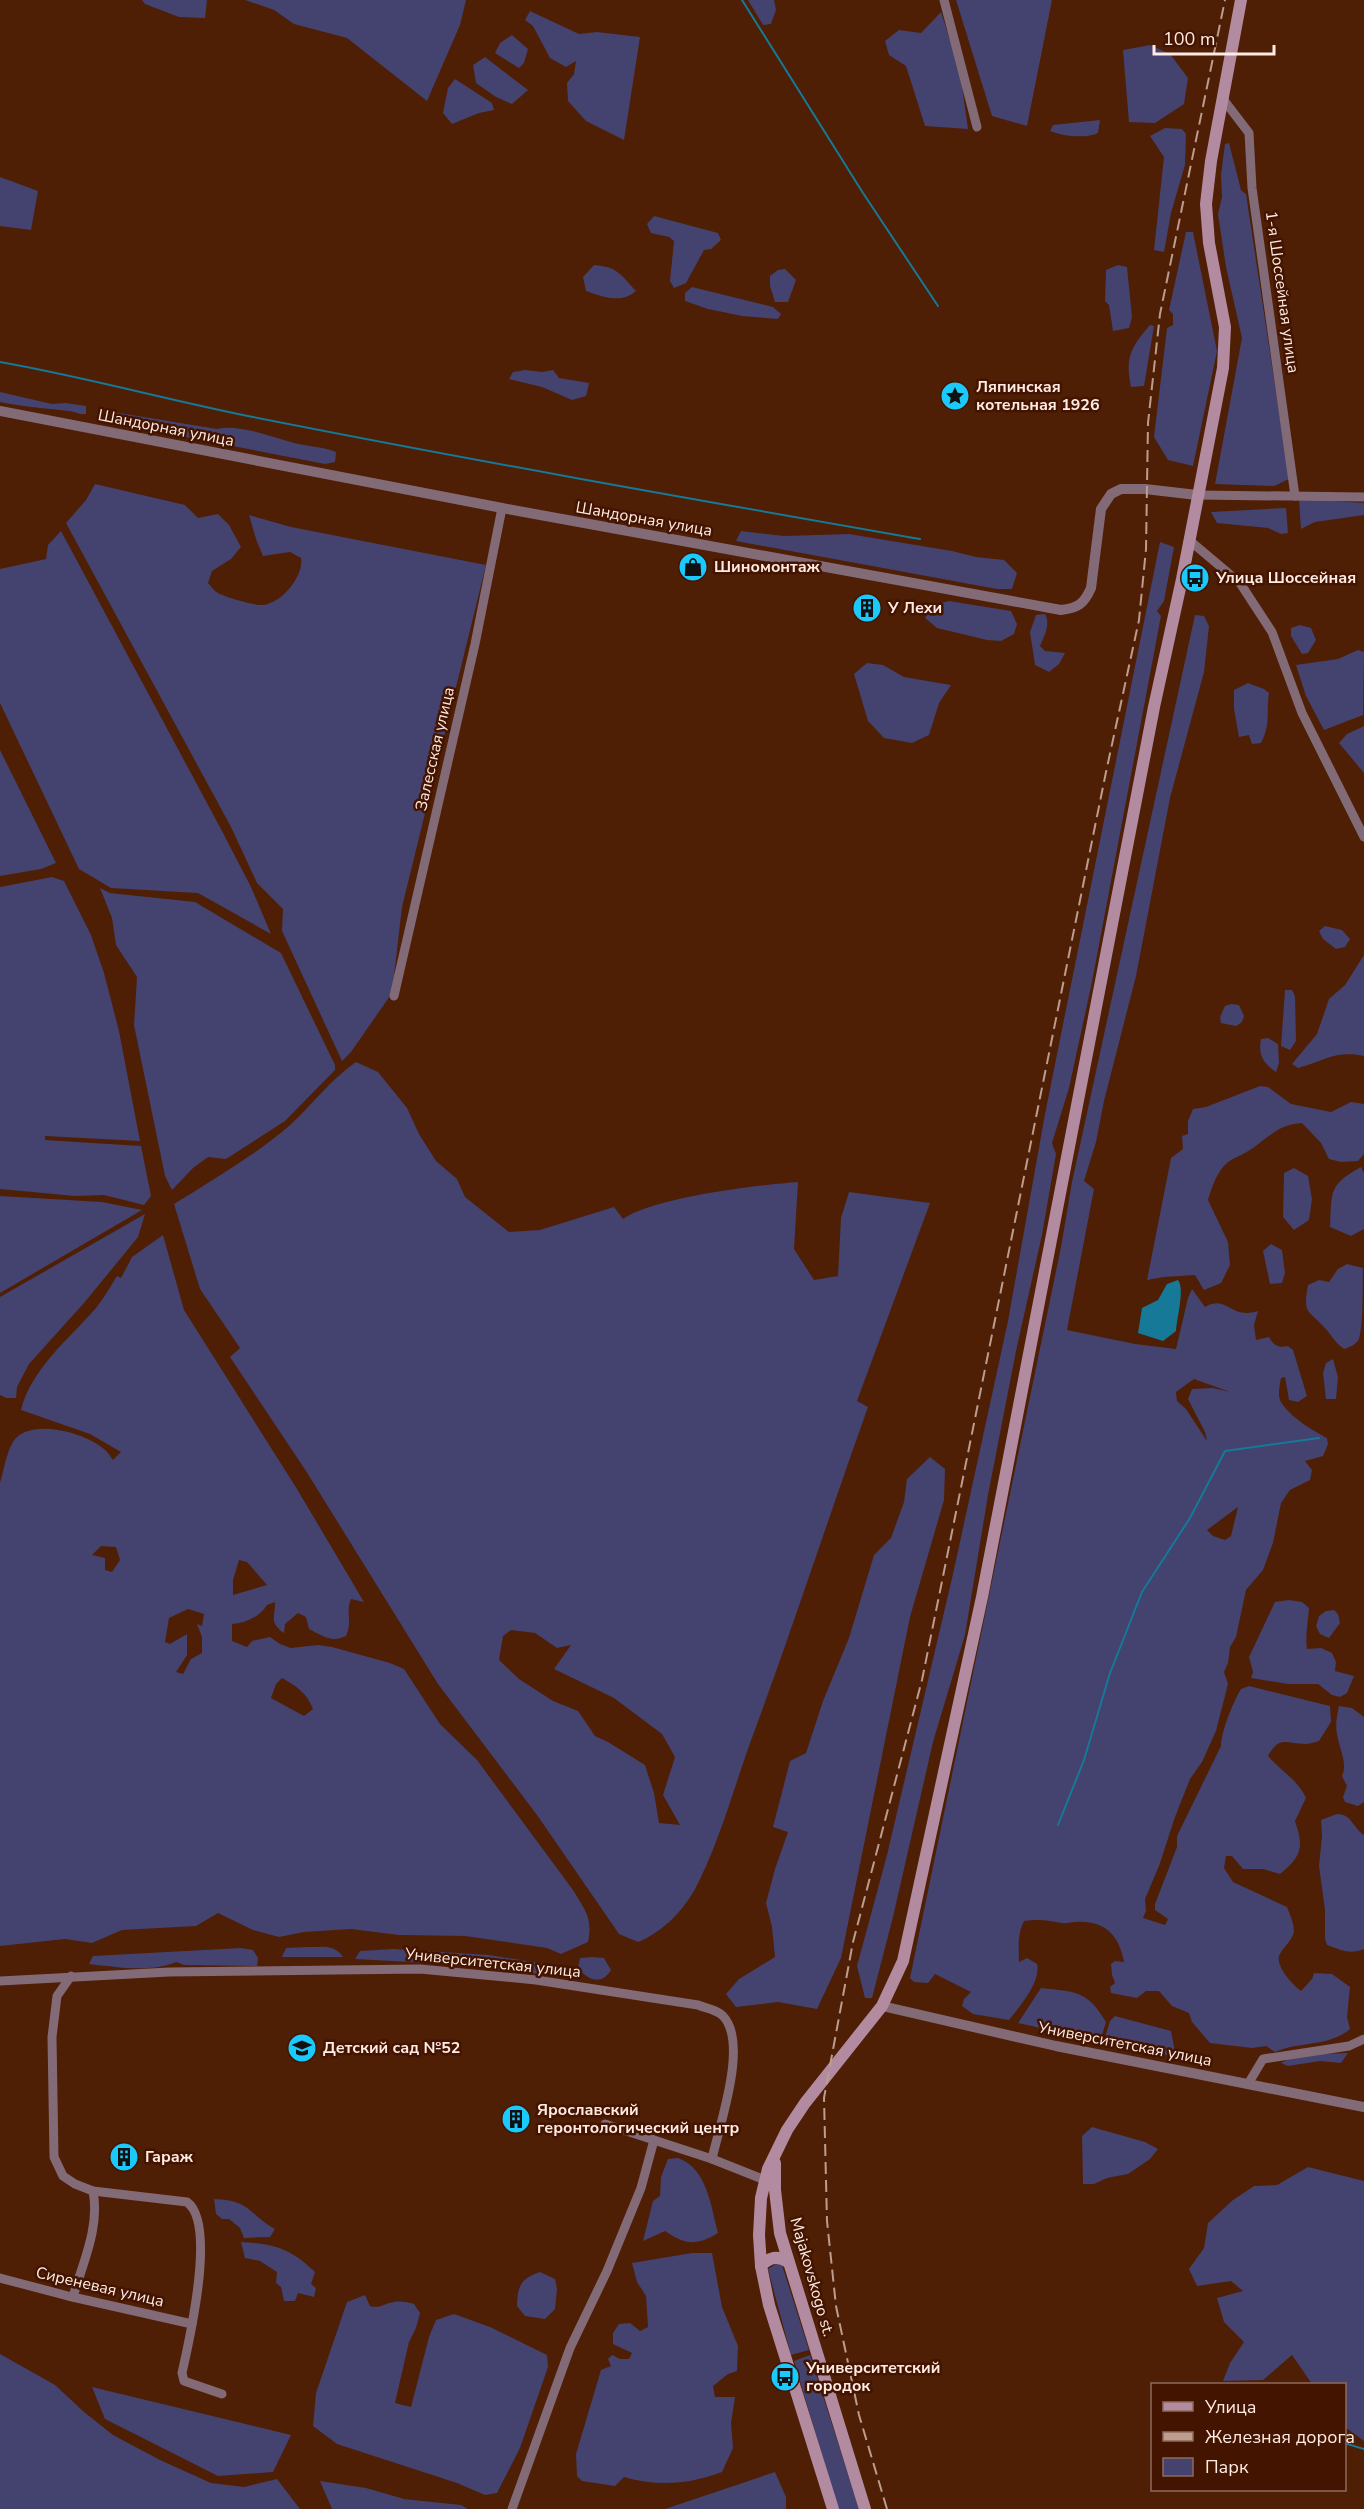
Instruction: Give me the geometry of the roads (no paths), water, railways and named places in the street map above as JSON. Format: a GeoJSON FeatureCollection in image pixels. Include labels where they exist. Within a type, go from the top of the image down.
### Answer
{"type":"FeatureCollection","features":[{"type":"Feature","properties":{"kind":"main road"},"geometry":{"type":"LineString","coordinates":[[833,2509],[770,2305],[761,2266],[760,2198],[765,2180],[787,2130],[805,2103],[882,2006],[903,1961],[982,1597],[1225,348],[1225,327],[1209,243],[1206,204],[1210,161],[1241,0]]}},
{"type":"Feature","properties":{"kind":"main road","name":"Majakovskogo st."},"geometry":{"type":"LineString","coordinates":[[776,2156],[777,2211],[788,2262],[865,2509]]}},
{"type":"Feature","properties":{"kind":"main road"},"geometry":{"type":"LineString","coordinates":[[761,2266],[766,2260],[776,2257],[788,2262]]}},
{"type":"Feature","properties":{"kind":"street"},"geometry":{"type":"LineString","coordinates":[[944,0],[977,127]]}},
{"type":"Feature","properties":{"kind":"street","name":"1-я Шоссейная улица"},"geometry":{"type":"LineString","coordinates":[[1223,99],[1249,133],[1252,188],[1295,496]]}},
{"type":"Feature","properties":{"kind":"street","name":"Шандорная улица"},"geometry":{"type":"LineString","coordinates":[[0,411],[502,508],[1061,610],[1077,608],[1086,600],[1091,588],[1101,509],[1111,494],[1121,489],[1145,489],[1197,495]]}},
{"type":"Feature","properties":{"kind":"street"},"geometry":{"type":"LineString","coordinates":[[1197,495],[1364,497]]}},
{"type":"Feature","properties":{"kind":"street","name":"Залесская улица"},"geometry":{"type":"LineString","coordinates":[[394,996],[472,655],[502,508]]}},
{"type":"Feature","properties":{"kind":"street"},"geometry":{"type":"LineString","coordinates":[[1189,540],[1240,583],[1272,632],[1302,713],[1364,837]]}},
{"type":"Feature","properties":{"kind":"street","name":"Университетская улица"},"geometry":{"type":"LineString","coordinates":[[0,1981],[169,1971],[420,1969],[536,1980],[698,2005],[723,2014],[732,2030],[733,2058],[730,2089],[712,2159]]}},
{"type":"Feature","properties":{"kind":"street"},"geometry":{"type":"LineString","coordinates":[[71,1976],[57,1996],[52,2037],[54,2157],[63,2176],[93,2191],[187,2202],[190,2205],[198,2224],[200,2254],[198,2292],[183,2377],[184,2381],[193,2385],[222,2394]]}},
{"type":"Feature","properties":{"kind":"street","name":"Университетская улица"},"geometry":{"type":"LineString","coordinates":[[882,2006],[1056,2046],[1364,2108]]}},
{"type":"Feature","properties":{"kind":"street"},"geometry":{"type":"LineString","coordinates":[[1248,2084],[1263,2059],[1349,2046],[1364,2039]]}},
{"type":"Feature","properties":{"kind":"street"},"geometry":{"type":"LineString","coordinates":[[605,2124],[712,2159],[765,2180]]}},
{"type":"Feature","properties":{"kind":"street"},"geometry":{"type":"LineString","coordinates":[[512,2509],[570,2348],[607,2271],[641,2188],[654,2140]]}},
{"type":"Feature","properties":{"kind":"street"},"geometry":{"type":"LineString","coordinates":[[73,2297],[94,2229],[96,2209],[93,2191]]}},
{"type":"Feature","properties":{"kind":"street","name":"Сиреневая улица"},"geometry":{"type":"LineString","coordinates":[[0,2278],[192,2324]]}},
{"type":"Feature","properties":{"kind":"water"},"geometry":{"type":"Polygon","coordinates":[[[1178,1280],[1181,1296],[1176,1331],[1163,1341],[1138,1333],[1142,1308],[1158,1300],[1167,1284],[1178,1280]]]}},
{"type":"Feature","properties":{"kind":"waterway"},"geometry":{"type":"LineString","coordinates":[[742,0],[863,193],[938,306]]}},
{"type":"Feature","properties":{"kind":"waterway"},"geometry":{"type":"LineString","coordinates":[[0,362],[336,433],[920,539]]}},
{"type":"Feature","properties":{"kind":"waterway"},"geometry":{"type":"LineString","coordinates":[[1058,1825],[1084,1760],[1110,1673],[1142,1592],[1190,1518],[1225,1451],[1319,1438]]}},
{"type":"Feature","properties":{"kind":"waterway"},"geometry":{"type":"LineString","coordinates":[[1346,2444],[1364,2449]]}},
{"type":"Feature","properties":{"kind":"railway"},"geometry":{"type":"LineString","coordinates":[[887,2509],[859,2415],[836,2306],[827,2221],[824,2098],[853,1942],[922,1680],[1106,772],[1139,620],[1146,549],[1148,423],[1160,314],[1225,0]]}},
{"type":"Feature","properties":{"kind":"place","name":"Ляпинская котельная 1926"},"geometry":{"type":"Point","coordinates":[955,396]}},
{"type":"Feature","properties":{"kind":"place","name":"Шиномонтаж"},"geometry":{"type":"Point","coordinates":[693,567]}},
{"type":"Feature","properties":{"kind":"place","name":"Улица Шоссейная"},"geometry":{"type":"Point","coordinates":[1195,578]}},
{"type":"Feature","properties":{"kind":"place","name":"У Лехи"},"geometry":{"type":"Point","coordinates":[867,608]}},
{"type":"Feature","properties":{"kind":"place","name":"Детский сад №52"},"geometry":{"type":"Point","coordinates":[302,2048]}},
{"type":"Feature","properties":{"kind":"place","name":"Ярославский геронтологический центр"},"geometry":{"type":"Point","coordinates":[516,2119]}},
{"type":"Feature","properties":{"kind":"place","name":"Гараж"},"geometry":{"type":"Point","coordinates":[124,2157]}},
{"type":"Feature","properties":{"kind":"place","name":"Университетский городок"},"geometry":{"type":"Point","coordinates":[785,2377]}}]}
